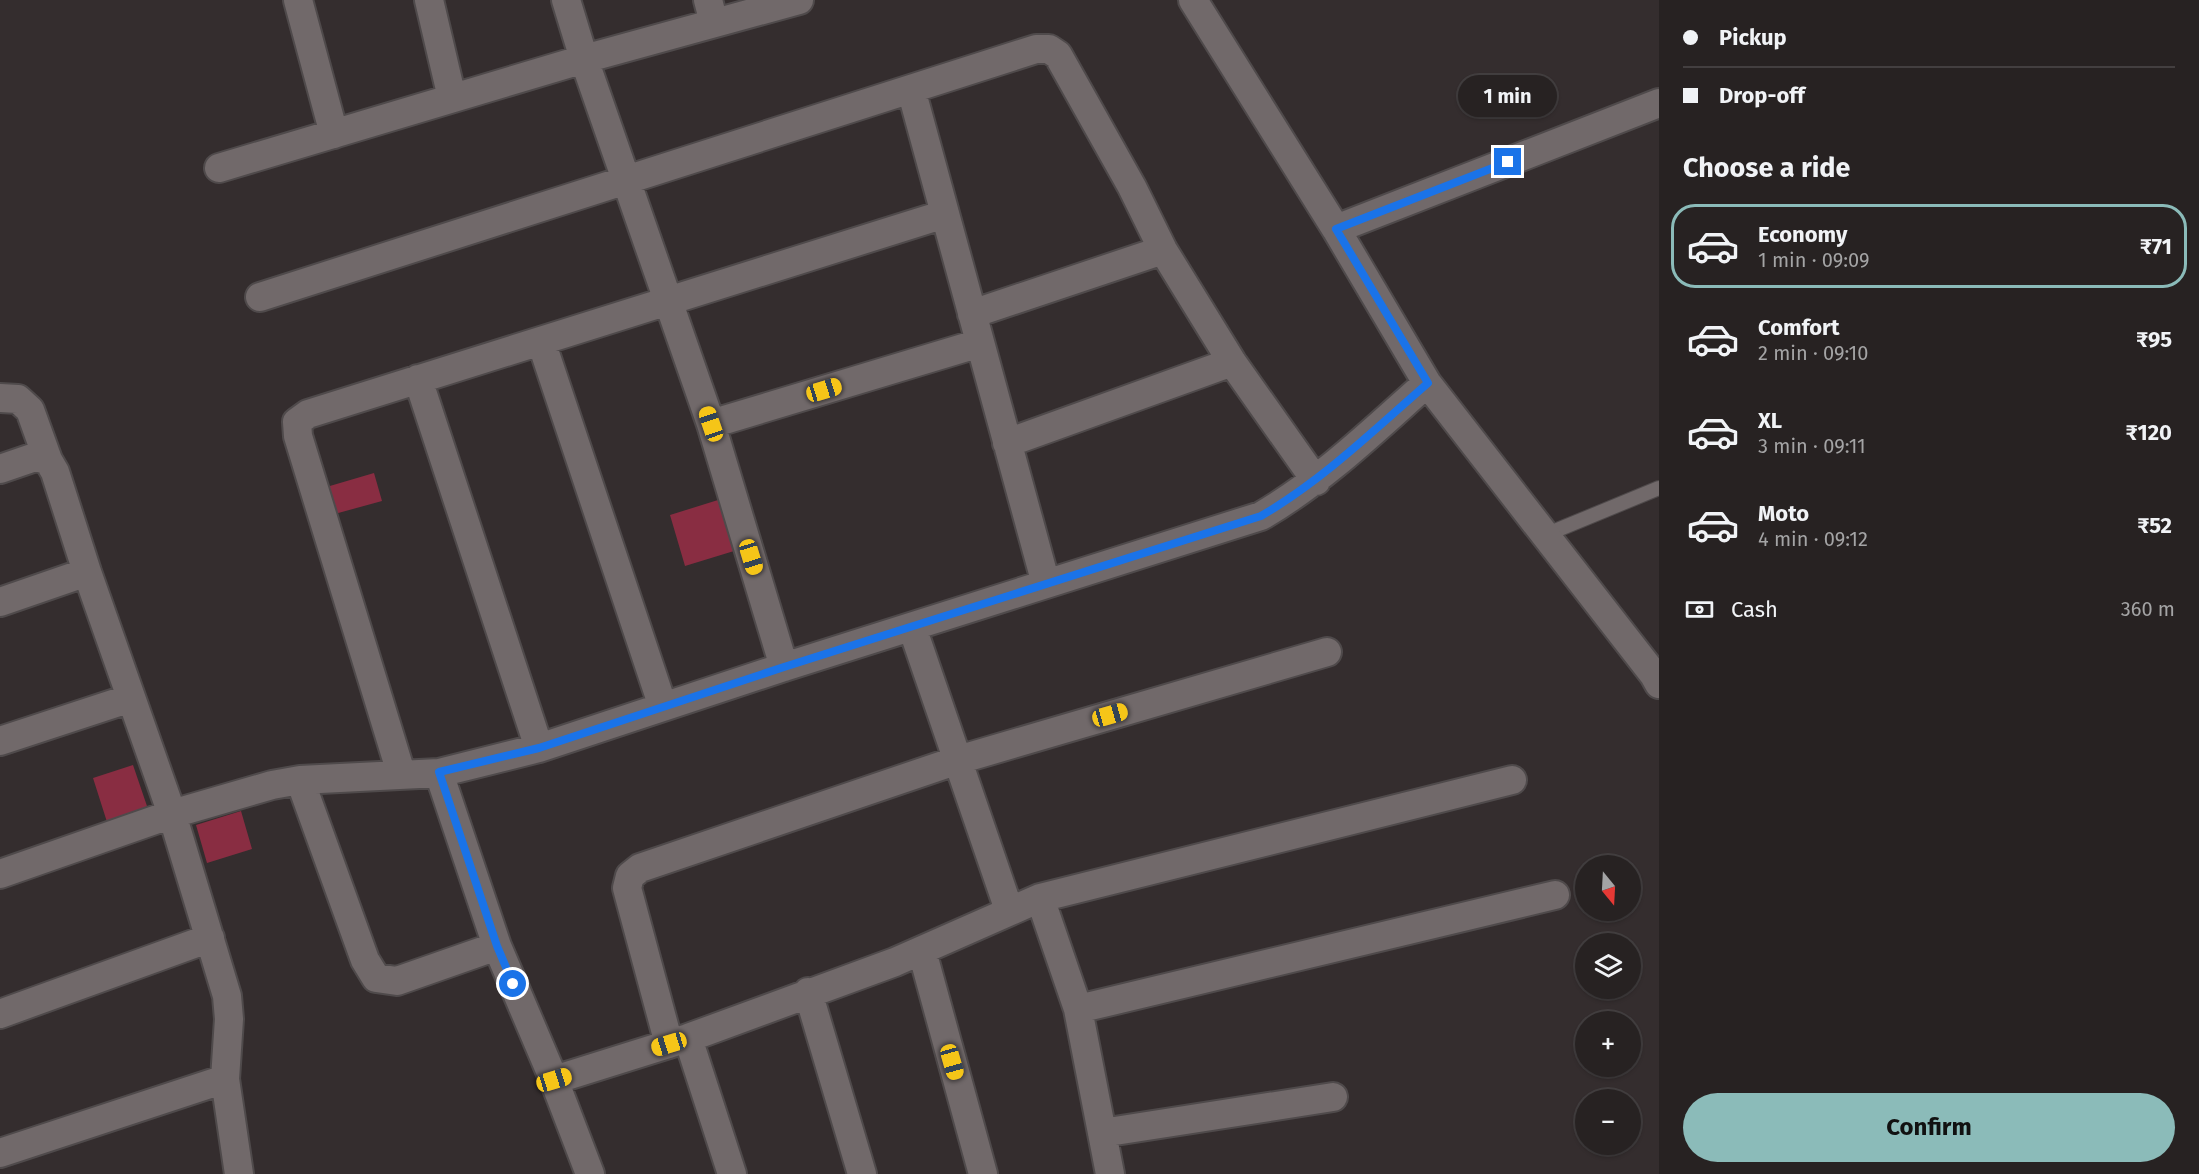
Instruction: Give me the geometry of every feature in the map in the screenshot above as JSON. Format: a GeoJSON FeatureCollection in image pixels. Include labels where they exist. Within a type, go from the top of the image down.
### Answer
{"type":"FeatureCollection","features":[{"type":"Feature","properties":{"kind":"street"},"geometry":{"type":"LineString","coordinates":[[298,0],[334,134]]}},
{"type":"Feature","properties":{"kind":"street"},"geometry":{"type":"LineString","coordinates":[[429,0],[452,98]]}},
{"type":"Feature","properties":{"kind":"street"},"geometry":{"type":"LineString","coordinates":[[566,0],[584,59],[711,424],[784,667]]}},
{"type":"Feature","properties":{"kind":"street"},"geometry":{"type":"LineString","coordinates":[[219,168],[584,59],[711,12],[800,0]]}},
{"type":"Feature","properties":{"kind":"street"},"geometry":{"type":"LineString","coordinates":[[1193,0],[1336,229],[1428,383],[1659,684]]}},
{"type":"Feature","properties":{"kind":"street"},"geometry":{"type":"LineString","coordinates":[[260,297],[1036,49],[1049,49],[1058,55],[1064,65],[1126,177],[1163,250],[1232,362],[1316,481]]}},
{"type":"Feature","properties":{"kind":"street"},"geometry":{"type":"LineString","coordinates":[[911,89],[1046,584]]}},
{"type":"Feature","properties":{"kind":"street"},"geometry":{"type":"LineString","coordinates":[[1336,229],[1659,103]]}},
{"type":"Feature","properties":{"kind":"street"},"geometry":{"type":"LineString","coordinates":[[401,773],[298,436],[297,422],[308,414],[945,214]]}},
{"type":"Feature","properties":{"kind":"street"},"geometry":{"type":"LineString","coordinates":[[972,314],[1163,250]]}},
{"type":"Feature","properties":{"kind":"street"},"geometry":{"type":"LineString","coordinates":[[542,341],[663,707]]}},
{"type":"Feature","properties":{"kind":"street"},"geometry":{"type":"LineString","coordinates":[[711,424],[980,343]]}},
{"type":"Feature","properties":{"kind":"street"},"geometry":{"type":"LineString","coordinates":[[1007,442],[1232,362]]}},
{"type":"Feature","properties":{"kind":"street"},"geometry":{"type":"LineString","coordinates":[[418,379],[539,748]]}},
{"type":"Feature","properties":{"kind":"street"},"geometry":{"type":"LineString","coordinates":[[0,874],[172,814],[272,784],[300,780],[439,772],[539,748],[784,667],[1261,516],[1293,498],[1316,481],[1428,383]]}},
{"type":"Feature","properties":{"kind":"street"},"geometry":{"type":"LineString","coordinates":[[0,398],[18,399],[30,410],[48,460],[55,471],[87,572],[172,814],[227,996],[229,1019],[225,1079],[240,1174]]}},
{"type":"Feature","properties":{"kind":"street"},"geometry":{"type":"LineString","coordinates":[[0,469],[35,458],[48,460]]}},
{"type":"Feature","properties":{"kind":"street"},"geometry":{"type":"LineString","coordinates":[[0,602],[87,572]]}},
{"type":"Feature","properties":{"kind":"street"},"geometry":{"type":"LineString","coordinates":[[912,627],[1010,910]]}},
{"type":"Feature","properties":{"kind":"street"},"geometry":{"type":"LineString","coordinates":[[732,1174],[679,1041],[627,888],[630,876],[640,868],[957,760],[1327,652]]}},
{"type":"Feature","properties":{"kind":"street"},"geometry":{"type":"LineString","coordinates":[[0,741],[131,698]]}},
{"type":"Feature","properties":{"kind":"street"},"geometry":{"type":"LineString","coordinates":[[439,772],[497,946],[554,1080],[590,1174]]}},
{"type":"Feature","properties":{"kind":"street"},"geometry":{"type":"LineString","coordinates":[[300,780],[365,960],[376,978],[397,981],[497,946]]}},
{"type":"Feature","properties":{"kind":"street"},"geometry":{"type":"LineString","coordinates":[[554,1080],[679,1041],[922,951],[1040,898],[1512,780]]}},
{"type":"Feature","properties":{"kind":"street"},"geometry":{"type":"LineString","coordinates":[[1078,1009],[1555,896]]}},
{"type":"Feature","properties":{"kind":"street"},"geometry":{"type":"LineString","coordinates":[[1040,898],[1078,1009],[1110,1174]]}},
{"type":"Feature","properties":{"kind":"street"},"geometry":{"type":"LineString","coordinates":[[0,1014],[210,938]]}},
{"type":"Feature","properties":{"kind":"street"},"geometry":{"type":"LineString","coordinates":[[922,951],[983,1174]]}},
{"type":"Feature","properties":{"kind":"street"},"geometry":{"type":"LineString","coordinates":[[808,993],[862,1174]]}},
{"type":"Feature","properties":{"kind":"street"},"geometry":{"type":"LineString","coordinates":[[0,1153],[225,1079]]}},
{"type":"Feature","properties":{"kind":"street"},"geometry":{"type":"LineString","coordinates":[[1102,1133],[1333,1097]]}},
{"type":"Feature","properties":{"kind":"lane"},"geometry":{"type":"LineString","coordinates":[[1545,535],[1659,488]]}},
{"type":"Feature","properties":{"kind":"building"},"geometry":{"type":"Polygon","coordinates":[[[374,473],[382,501],[331,515],[323,488],[374,473]]]}},
{"type":"Feature","properties":{"kind":"building"},"geometry":{"type":"Polygon","coordinates":[[[718,500],[734,551],[685,566],[670,515],[718,500]]]}},
{"type":"Feature","properties":{"kind":"building"},"geometry":{"type":"Polygon","coordinates":[[[133,765],[148,809],[107,822],[93,778],[133,765]]]}},
{"type":"Feature","properties":{"kind":"building"},"geometry":{"type":"Polygon","coordinates":[[[241,811],[252,849],[207,863],[196,825],[241,811]]]}},
{"type":"Feature","properties":{"kind":"route"},"geometry":{"type":"LineString","coordinates":[[513,984],[497,946],[439,772],[539,748],[784,667],[1261,516],[1293,498],[1316,481],[1428,383],[1336,229],[1508,162]]}}]}
